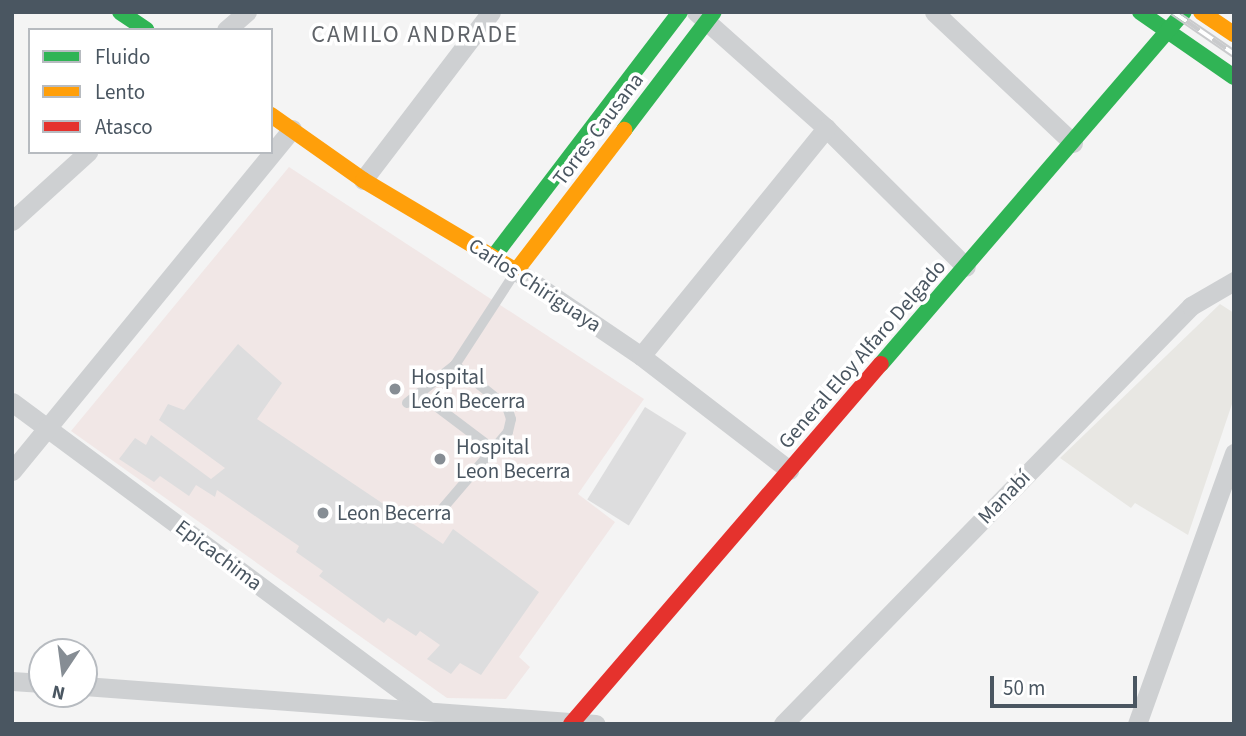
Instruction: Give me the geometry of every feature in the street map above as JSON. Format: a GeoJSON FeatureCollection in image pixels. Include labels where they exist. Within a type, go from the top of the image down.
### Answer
{"type":"FeatureCollection","features":[{"type":"Feature","properties":{"kind":"main road"},"geometry":{"type":"LineString","coordinates":[[120,12],[143,28]]}},
{"type":"Feature","properties":{"kind":"main road","name":"Torres Causana"},"geometry":{"type":"LineString","coordinates":[[494,256],[680,12]]}},
{"type":"Feature","properties":{"kind":"main road"},"geometry":{"type":"LineString","coordinates":[[1140,12],[1167,34],[1234,77]]}},
{"type":"Feature","properties":{"kind":"main road","name":"General Eloy Alfaro Delgado"},"geometry":{"type":"LineString","coordinates":[[572,723],[1184,12]]}},
{"type":"Feature","properties":{"kind":"main road"},"geometry":{"type":"LineString","coordinates":[[1201,12],[1234,34]]}},
{"type":"Feature","properties":{"kind":"main road","name":"Torres Causana"},"geometry":{"type":"LineString","coordinates":[[516,271],[705,15]]}},
{"type":"Feature","properties":{"kind":"main road","name":"Carlos Chiriguaya"},"geometry":{"type":"LineString","coordinates":[[273,116],[363,180],[516,271]]}},
{"type":"Feature","properties":{"kind":"street"},"geometry":{"type":"LineString","coordinates":[[228,28],[247,12]]}},
{"type":"Feature","properties":{"kind":"street"},"geometry":{"type":"LineString","coordinates":[[363,180],[491,12]]}},
{"type":"Feature","properties":{"kind":"street"},"geometry":{"type":"LineString","coordinates":[[934,12],[1073,143]]}},
{"type":"Feature","properties":{"kind":"street"},"geometry":{"type":"LineString","coordinates":[[705,15],[966,267]]}},
{"type":"Feature","properties":{"kind":"street"},"geometry":{"type":"LineString","coordinates":[[642,356],[825,128]]}},
{"type":"Feature","properties":{"kind":"street"},"geometry":{"type":"LineString","coordinates":[[273,152],[292,129]]}},
{"type":"Feature","properties":{"kind":"street"},"geometry":{"type":"LineString","coordinates":[[12,221],[86,154]]}},
{"type":"Feature","properties":{"kind":"street"},"geometry":{"type":"LineString","coordinates":[[12,471],[272,154]]}},
{"type":"Feature","properties":{"kind":"street","name":"Carlos Chiriguaya"},"geometry":{"type":"LineString","coordinates":[[516,271],[642,356],[789,470]]}},
{"type":"Feature","properties":{"kind":"street","name":"Manabí"},"geometry":{"type":"LineString","coordinates":[[783,724],[1191,306],[1234,281]]}},
{"type":"Feature","properties":{"kind":"street","name":"Epicachima"},"geometry":{"type":"LineString","coordinates":[[12,402],[426,709]]}},
{"type":"Feature","properties":{"kind":"street"},"geometry":{"type":"LineString","coordinates":[[1137,724],[1234,453]]}},
{"type":"Feature","properties":{"kind":"street"},"geometry":{"type":"LineString","coordinates":[[98,687],[426,709],[596,724]]}},
{"type":"Feature","properties":{"kind":"lane"},"geometry":{"type":"LineString","coordinates":[[407,403],[455,365],[516,271]]}},
{"type":"Feature","properties":{"kind":"lane"},"geometry":{"type":"LineString","coordinates":[[443,508],[508,432],[510,419],[506,407],[455,365]]}},
{"type":"Feature","properties":{"kind":"lane"},"geometry":{"type":"LineString","coordinates":[[420,394],[494,450]]}},
{"type":"Feature","properties":{"kind":"shaded area"},"geometry":{"type":"Polygon","coordinates":[[[289,167],[644,399],[578,494],[615,522],[519,657],[530,667],[506,699],[447,698],[71,431],[289,167]]]}},
{"type":"Feature","properties":{"kind":"shaded area"},"geometry":{"type":"Polygon","coordinates":[[[1220,304],[1234,313],[1234,398],[1188,535],[1135,503],[1131,508],[1060,458],[1220,304]]]}},
{"type":"Feature","properties":{"kind":"building","name":"Leon Becerra"},"geometry":{"type":"Polygon","coordinates":[[[238,344],[282,383],[257,419],[443,544],[453,529],[539,592],[481,675],[460,663],[451,674],[427,659],[440,645],[420,631],[416,636],[388,618],[384,623],[319,576],[323,571],[296,552],[299,546],[217,490],[215,497],[196,485],[189,496],[160,476],[154,482],[119,459],[135,438],[146,445],[151,435],[211,479],[225,468],[159,420],[168,404],[184,410],[238,344]]]}},
{"type":"Feature","properties":{"kind":"building"},"geometry":{"type":"Polygon","coordinates":[[[645,407],[687,433],[629,525],[587,499],[645,407]]]}},
{"type":"Feature","properties":{"kind":"railway"},"geometry":{"type":"LineString","coordinates":[[1173,12],[1234,54]]}},
{"type":"Feature","properties":{"kind":"traffic: fast"},"geometry":{"type":"LineString","coordinates":[[120,12],[144,28]]}},
{"type":"Feature","properties":{"kind":"traffic: fast"},"geometry":{"type":"LineString","coordinates":[[494,256],[680,12]]}},
{"type":"Feature","properties":{"kind":"traffic: fast"},"geometry":{"type":"LineString","coordinates":[[624,130],[714,12]]}},
{"type":"Feature","properties":{"kind":"traffic: fast"},"geometry":{"type":"LineString","coordinates":[[1140,12],[1234,77]]}},
{"type":"Feature","properties":{"kind":"traffic: fast"},"geometry":{"type":"LineString","coordinates":[[881,364],[1184,12]]}},
{"type":"Feature","properties":{"kind":"traffic: slow"},"geometry":{"type":"LineString","coordinates":[[1201,12],[1234,34]]}},
{"type":"Feature","properties":{"kind":"traffic: slow"},"geometry":{"type":"LineString","coordinates":[[273,116],[363,180],[516,271],[624,130]]}},
{"type":"Feature","properties":{"kind":"traffic: jam"},"geometry":{"type":"LineString","coordinates":[[571,724],[881,364]]}},
{"type":"Feature","properties":{"kind":"place","name":"Hospital León Becerra"},"geometry":{"type":"Point","coordinates":[395,389]}},
{"type":"Feature","properties":{"kind":"place","name":"Hospital Leon Becerra"},"geometry":{"type":"Point","coordinates":[440,459]}},
{"type":"Feature","properties":{"kind":"place","name":"Leon Becerra"},"geometry":{"type":"Point","coordinates":[323,513]}},
{"type":"Feature","properties":{"kind":"district","name":"CAMILO ANDRADE"},"geometry":{"type":"Point","coordinates":[415,35]}}]}
